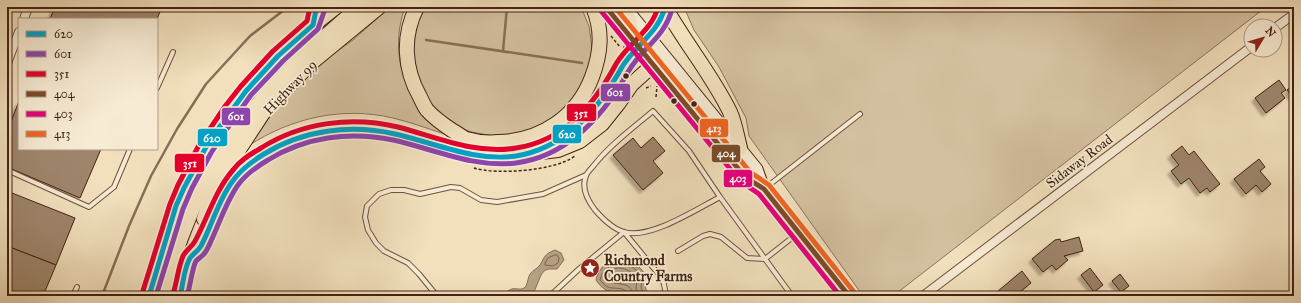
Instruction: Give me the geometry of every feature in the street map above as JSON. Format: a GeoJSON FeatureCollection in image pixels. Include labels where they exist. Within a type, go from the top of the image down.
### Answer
{"type":"FeatureCollection","features":[{"type":"Feature","properties":{"kind":"highway"},"geometry":{"type":"LineString","coordinates":[[313,25],[316,10],[319,7]]}},
{"type":"Feature","properties":{"kind":"highway","name":"Highway 99"},"geometry":{"type":"LineString","coordinates":[[149,296],[181,194],[206,146],[233,107],[263,71],[298,37],[336,7]]}},
{"type":"Feature","properties":{"kind":"highway"},"geometry":{"type":"LineString","coordinates":[[160,296],[188,218],[202,187],[241,124],[261,100],[308,51],[359,7]]}},
{"type":"Feature","properties":{"kind":"highway","name":"Highway 99"},"geometry":{"type":"LineString","coordinates":[[180,296],[190,258],[215,186],[265,110],[311,63],[379,7]]}},
{"type":"Feature","properties":{"kind":"highway"},"geometry":{"type":"LineString","coordinates":[[417,7],[412,17],[408,39],[407,61],[414,86],[426,109],[446,126],[466,138],[488,143],[509,142],[534,136],[550,129],[562,121],[578,105],[590,85],[598,63],[600,48],[598,18],[593,7]]}},
{"type":"Feature","properties":{"kind":"highway"},"geometry":{"type":"LineString","coordinates":[[624,7],[636,44]]}},
{"type":"Feature","properties":{"kind":"highway"},"geometry":{"type":"LineString","coordinates":[[533,152],[555,143],[572,131],[591,113],[607,93],[625,54],[636,44],[650,36],[659,24],[665,7]]}},
{"type":"Feature","properties":{"kind":"highway"},"geometry":{"type":"LineString","coordinates":[[665,7],[711,78],[731,114],[740,148]]}},
{"type":"Feature","properties":{"kind":"highway"},"geometry":{"type":"LineString","coordinates":[[190,258],[201,248],[215,212],[226,191],[238,174],[251,163],[281,144],[303,136],[325,131],[345,129],[394,134],[476,156],[499,157],[558,150],[580,141],[602,124],[632,84],[653,65]]}},
{"type":"Feature","properties":{"kind":"highway"},"geometry":{"type":"LineString","coordinates":[[166,296],[175,254]]}},
{"type":"Feature","properties":{"kind":"main road"},"geometry":{"type":"LineString","coordinates":[[606,7],[745,177],[764,189]]}},
{"type":"Feature","properties":{"kind":"main road"},"geometry":{"type":"LineString","coordinates":[[624,7],[650,36],[740,148],[756,169],[764,189],[849,296]]}},
{"type":"Feature","properties":{"kind":"street"},"geometry":{"type":"LineString","coordinates":[[24,18],[28,7]]}},
{"type":"Feature","properties":{"kind":"street"},"geometry":{"type":"LineString","coordinates":[[1283,22],[1294,14]]}},
{"type":"Feature","properties":{"kind":"street"},"geometry":{"type":"LineString","coordinates":[[7,63],[18,35]]}},
{"type":"Feature","properties":{"kind":"street","name":"Sidaway Road"},"geometry":{"type":"LineString","coordinates":[[923,296],[1243,53]]}},
{"type":"Feature","properties":{"kind":"lane"},"geometry":{"type":"LineString","coordinates":[[158,86],[173,52]]}},
{"type":"Feature","properties":{"kind":"lane"},"geometry":{"type":"LineString","coordinates":[[666,296],[661,277],[624,232],[600,215],[590,204],[585,192],[584,182],[586,175],[603,153],[653,111],[689,151],[720,198],[792,296]]}},
{"type":"Feature","properties":{"kind":"lane"},"geometry":{"type":"LineString","coordinates":[[764,189],[860,114]]}},
{"type":"Feature","properties":{"kind":"lane"},"geometry":{"type":"LineString","coordinates":[[7,170],[89,207],[114,187],[130,150]]}},
{"type":"Feature","properties":{"kind":"lane"},"geometry":{"type":"LineString","coordinates":[[437,296],[419,274],[408,264],[384,251],[376,243],[368,230],[365,217],[367,206],[380,194],[391,190],[420,194],[451,187],[460,188],[481,200],[497,202],[543,194],[586,175]]}},
{"type":"Feature","properties":{"kind":"lane"},"geometry":{"type":"LineString","coordinates":[[550,296],[579,269],[624,232],[638,234],[658,228],[720,198]]}},
{"type":"Feature","properties":{"kind":"lane"},"geometry":{"type":"LineString","coordinates":[[678,252],[703,236],[710,234],[721,237],[747,258],[765,259],[798,233]]}},
{"type":"Feature","properties":{"kind":"lane"},"geometry":{"type":"LineString","coordinates":[[73,296],[77,287]]}},
{"type":"Feature","properties":{"kind":"path"},"geometry":{"type":"LineString","coordinates":[[610,35],[625,54]]}},
{"type":"Feature","properties":{"kind":"path"},"geometry":{"type":"LineString","coordinates":[[656,97],[657,86]]}},
{"type":"Feature","properties":{"kind":"shaded area"},"geometry":{"type":"Polygon","coordinates":[[[390,7],[405,7],[400,27],[398,46],[403,76],[411,94],[415,102],[429,116],[454,137],[393,118],[355,113],[336,114],[299,122],[264,136],[248,146],[282,100],[322,59],[353,40],[390,7]]]}},
{"type":"Feature","properties":{"kind":"shaded area"},"geometry":{"type":"Polygon","coordinates":[[[420,7],[581,7],[589,26],[592,48],[590,70],[568,109],[527,133],[494,136],[461,129],[436,110],[424,94],[411,55],[420,7]]]}},
{"type":"Feature","properties":{"kind":"shaded area"},"geometry":{"type":"Polygon","coordinates":[[[684,7],[1266,7],[1252,18],[1243,18],[1243,25],[893,296],[863,296],[749,136],[746,118],[719,67],[694,30],[684,7]]]}},
{"type":"Feature","properties":{"kind":"water"},"geometry":{"type":"Polygon","coordinates":[[[555,250],[561,253],[564,260],[557,269],[548,269],[544,271],[534,292],[525,296],[505,296],[510,290],[524,288],[532,271],[539,266],[547,254],[555,250]]]}},
{"type":"Feature","properties":{"kind":"water"},"geometry":{"type":"Polygon","coordinates":[[[618,258],[631,261],[641,269],[646,276],[646,290],[652,296],[625,296],[618,292],[608,291],[600,285],[596,280],[601,269],[610,261],[618,258]]]}},
{"type":"Feature","properties":{"kind":"building"},"geometry":{"type":"Polygon","coordinates":[[[55,7],[162,7],[157,18],[50,18],[55,7]]]}},
{"type":"Feature","properties":{"kind":"building"},"geometry":{"type":"Polygon","coordinates":[[[1279,80],[1286,90],[1281,93],[1285,98],[1266,113],[1255,98],[1279,80]]]}},
{"type":"Feature","properties":{"kind":"building"},"geometry":{"type":"Polygon","coordinates":[[[1294,85],[1294,99],[1287,90],[1294,85]]]}},
{"type":"Feature","properties":{"kind":"building"},"geometry":{"type":"Polygon","coordinates":[[[18,104],[18,150],[101,150],[80,198],[7,167],[7,132],[18,104]]]}},
{"type":"Feature","properties":{"kind":"building"},"geometry":{"type":"Polygon","coordinates":[[[653,137],[665,151],[653,161],[663,173],[643,190],[613,155],[633,138],[641,148],[653,137]]]}},
{"type":"Feature","properties":{"kind":"building"},"geometry":{"type":"Polygon","coordinates":[[[1182,146],[1189,155],[1194,151],[1220,184],[1210,192],[1207,188],[1200,193],[1189,178],[1181,184],[1171,171],[1179,165],[1171,155],[1182,146]]]}},
{"type":"Feature","properties":{"kind":"building"},"geometry":{"type":"Polygon","coordinates":[[[1259,159],[1265,167],[1260,171],[1271,184],[1262,192],[1256,185],[1246,194],[1234,179],[1259,159]]]}},
{"type":"Feature","properties":{"kind":"building"},"geometry":{"type":"Polygon","coordinates":[[[7,191],[75,218],[56,265],[7,246],[7,191]]]}},
{"type":"Feature","properties":{"kind":"building"},"geometry":{"type":"Polygon","coordinates":[[[1079,237],[1083,251],[1064,256],[1068,260],[1056,270],[1052,265],[1043,272],[1032,259],[1055,240],[1060,239],[1061,242],[1079,237]]]}},
{"type":"Feature","properties":{"kind":"building"},"geometry":{"type":"Polygon","coordinates":[[[7,246],[56,265],[43,296],[7,296],[7,246]]]}},
{"type":"Feature","properties":{"kind":"building"},"geometry":{"type":"Polygon","coordinates":[[[1090,268],[1103,285],[1094,292],[1081,275],[1090,268]]]}},
{"type":"Feature","properties":{"kind":"building"},"geometry":{"type":"Polygon","coordinates":[[[1022,271],[1031,283],[1015,296],[1001,296],[997,292],[1022,271]]]}},
{"type":"Feature","properties":{"kind":"building"},"geometry":{"type":"Polygon","coordinates":[[[1120,274],[1129,286],[1121,292],[1112,281],[1120,274]]]}},
{"type":"Feature","properties":{"kind":"waterway"},"geometry":{"type":"LineString","coordinates":[[102,296],[129,226],[151,176],[177,129],[206,84],[250,36],[288,7]]}},
{"type":"Feature","properties":{"kind":"waterway"},"geometry":{"type":"LineString","coordinates":[[503,51],[507,7]]}},
{"type":"Feature","properties":{"kind":"waterway"},"geometry":{"type":"LineString","coordinates":[[426,40],[582,63]]}},
{"type":"Feature","properties":{"kind":"transit line","name":"351"},"geometry":{"type":"LineString","coordinates":[[142,294],[170,204],[178,185],[199,145],[226,105],[241,86],[273,51],[307,21],[310,7]]}},
{"type":"Feature","properties":{"kind":"transit line","name":"620"},"geometry":{"type":"LineString","coordinates":[[149,296],[176,206],[205,149],[246,91],[278,56],[313,25],[316,10],[319,7]]}},
{"type":"Feature","properties":{"kind":"transit line","name":"404"},"geometry":{"type":"LineString","coordinates":[[606,7],[745,177],[764,189],[849,296]]}},
{"type":"Feature","properties":{"kind":"transit line","name":"413"},"geometry":{"type":"LineString","coordinates":[[615,7],[750,172],[769,185],[854,292]]}},
{"type":"Feature","properties":{"kind":"transit line","name":"351"},"geometry":{"type":"LineString","coordinates":[[173,294],[183,256],[200,232],[221,187],[239,163],[261,148],[293,132],[310,127],[345,122],[363,122],[398,127],[456,144],[486,149],[501,150],[533,144],[549,138],[563,129],[576,119],[587,107],[598,93],[621,57],[651,23],[658,7]]}},
{"type":"Feature","properties":{"kind":"transit line","name":"620"},"geometry":{"type":"LineString","coordinates":[[180,296],[188,262],[201,246],[227,189],[242,170],[264,154],[295,139],[311,134],[344,130],[378,131],[395,134],[455,151],[485,156],[516,156],[534,152],[550,145],[565,135],[592,112],[603,98],[622,67],[657,25],[665,7]]}},
{"type":"Feature","properties":{"kind":"transit line","name":"601"},"geometry":{"type":"LineString","coordinates":[[187,296],[196,261],[206,252],[234,192],[241,181],[248,174],[268,160],[282,152],[312,141],[344,136],[377,137],[393,140],[454,157],[484,163],[516,163],[535,159],[552,152],[568,142],[596,118],[608,103],[634,63],[664,28],[672,9]]}},
{"type":"Feature","properties":{"kind":"transit line","name":"403"},"geometry":{"type":"LineString","coordinates":[[601,11],[740,181],[759,194],[840,296]]}},
{"type":"Feature","properties":{"kind":"transit line","name":"601"},"geometry":{"type":"LineString","coordinates":[[156,296],[183,209],[192,188],[211,153],[251,95],[283,61],[318,29],[324,12]]}},
{"type":"Feature","properties":{"kind":"place","name":"Richmond Country Farms"},"geometry":{"type":"Point","coordinates":[590,268]}}]}
